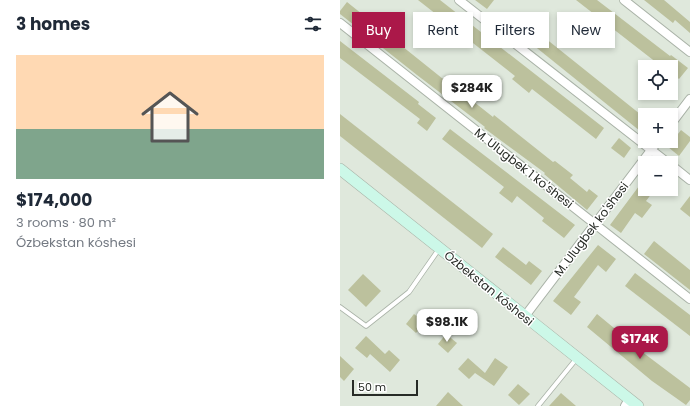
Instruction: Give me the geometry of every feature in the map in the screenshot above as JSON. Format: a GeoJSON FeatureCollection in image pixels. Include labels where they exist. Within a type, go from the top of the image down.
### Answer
{"type":"FeatureCollection","features":[{"type":"Feature","properties":{"kind":"street"},"geometry":{"type":"LineString","coordinates":[[459,0],[659,156]]}},
{"type":"Feature","properties":{"kind":"street"},"geometry":{"type":"LineString","coordinates":[[624,0],[690,52]]}},
{"type":"Feature","properties":{"kind":"street","name":"M. Ulugbek 1 ko'shesi"},"geometry":{"type":"LineString","coordinates":[[340,23],[690,299]]}},
{"type":"Feature","properties":{"kind":"street"},"geometry":{"type":"LineString","coordinates":[[678,115],[690,100]]}},
{"type":"Feature","properties":{"kind":"street","name":"M. Ulugbek ko'shesi"},"geometry":{"type":"LineString","coordinates":[[525,316],[652,150]]}},
{"type":"Feature","properties":{"kind":"street","name":"Ózbekstan kóshesi"},"geometry":{"type":"LineString","coordinates":[[340,169],[578,358],[627,402],[638,406]]}},
{"type":"Feature","properties":{"kind":"street"},"geometry":{"type":"LineString","coordinates":[[678,171],[690,180]]}},
{"type":"Feature","properties":{"kind":"lane"},"geometry":{"type":"LineString","coordinates":[[340,307],[366,326],[409,292],[440,248]]}},
{"type":"Feature","properties":{"kind":"lane"},"geometry":{"type":"LineString","coordinates":[[538,406],[578,358]]}},
{"type":"Feature","properties":{"kind":"building"},"geometry":{"type":"Polygon","coordinates":[[[418,0],[440,0],[455,12],[433,12],[418,0]]]}},
{"type":"Feature","properties":{"kind":"building"},"geometry":{"type":"Polygon","coordinates":[[[475,0],[494,0],[487,9],[475,0]]]}},
{"type":"Feature","properties":{"kind":"building"},"geometry":{"type":"Polygon","coordinates":[[[576,0],[597,0],[613,12],[591,12],[576,0]]]}},
{"type":"Feature","properties":{"kind":"building"},"geometry":{"type":"Polygon","coordinates":[[[644,0],[664,0],[690,22],[690,33],[675,20],[673,23],[644,0]]]}},
{"type":"Feature","properties":{"kind":"building"},"geometry":{"type":"Polygon","coordinates":[[[347,2],[359,12],[352,12],[352,24],[340,14],[340,11],[347,2]]]}},
{"type":"Feature","properties":{"kind":"building"},"geometry":{"type":"Polygon","coordinates":[[[615,14],[670,56],[671,55],[678,60],[653,60],[615,30],[615,14]]]}},
{"type":"Feature","properties":{"kind":"building"},"geometry":{"type":"Polygon","coordinates":[[[473,26],[481,32],[481,48],[502,48],[604,128],[596,139],[532,89],[529,93],[512,79],[515,76],[473,43],[473,26]]]}},
{"type":"Feature","properties":{"kind":"building"},"geometry":{"type":"Polygon","coordinates":[[[340,41],[419,102],[418,104],[436,118],[427,131],[417,123],[420,119],[340,58],[340,41]]]}},
{"type":"Feature","properties":{"kind":"building"},"geometry":{"type":"Polygon","coordinates":[[[549,41],[638,112],[638,129],[537,48],[549,48],[549,41]]]}},
{"type":"Feature","properties":{"kind":"building"},"geometry":{"type":"Polygon","coordinates":[[[383,48],[404,48],[468,99],[469,98],[493,117],[494,115],[553,162],[555,161],[573,175],[570,178],[587,192],[589,189],[598,196],[587,210],[544,174],[545,173],[484,128],[485,127],[383,48]]]}},
{"type":"Feature","properties":{"kind":"building"},"geometry":{"type":"Polygon","coordinates":[[[678,60],[688,68],[679,79],[678,78],[678,60]]]}},
{"type":"Feature","properties":{"kind":"building"},"geometry":{"type":"Polygon","coordinates":[[[340,114],[493,234],[482,248],[340,136],[340,114]]]}},
{"type":"Feature","properties":{"kind":"building"},"geometry":{"type":"Polygon","coordinates":[[[450,129],[575,225],[564,238],[542,221],[544,218],[517,196],[512,203],[499,193],[504,187],[442,139],[450,129]]]}},
{"type":"Feature","properties":{"kind":"building"},"geometry":{"type":"Polygon","coordinates":[[[681,130],[690,137],[690,141],[679,156],[669,148],[678,148],[678,134],[681,130]]]}},
{"type":"Feature","properties":{"kind":"building"},"geometry":{"type":"Polygon","coordinates":[[[619,138],[631,148],[624,158],[611,148],[619,138]]]}},
{"type":"Feature","properties":{"kind":"building"},"geometry":{"type":"Polygon","coordinates":[[[638,187],[638,196],[650,196],[646,201],[652,205],[642,218],[635,213],[621,233],[610,225],[638,187]]]}},
{"type":"Feature","properties":{"kind":"building"},"geometry":{"type":"Polygon","coordinates":[[[690,196],[690,217],[680,209],[690,196]]]}},
{"type":"Feature","properties":{"kind":"building"},"geometry":{"type":"Polygon","coordinates":[[[654,241],[690,270],[690,290],[644,254],[654,241]]]}},
{"type":"Feature","properties":{"kind":"building"},"geometry":{"type":"Polygon","coordinates":[[[598,245],[616,259],[606,272],[598,265],[574,297],[581,302],[571,315],[553,301],[598,245]]]}},
{"type":"Feature","properties":{"kind":"building"},"geometry":{"type":"Polygon","coordinates":[[[503,247],[526,265],[529,261],[542,271],[531,285],[495,257],[503,247]]]}},
{"type":"Feature","properties":{"kind":"building"},"geometry":{"type":"Polygon","coordinates":[[[635,273],[690,315],[690,336],[625,286],[635,273]]]}},
{"type":"Feature","properties":{"kind":"building"},"geometry":{"type":"Polygon","coordinates":[[[363,274],[381,291],[366,307],[348,290],[363,274]]]}},
{"type":"Feature","properties":{"kind":"building"},"geometry":{"type":"Polygon","coordinates":[[[414,314],[425,323],[416,333],[406,324],[414,314]]]}},
{"type":"Feature","properties":{"kind":"building"},"geometry":{"type":"Polygon","coordinates":[[[597,314],[614,328],[613,330],[690,388],[690,400],[686,405],[652,381],[587,327],[597,314]]]}},
{"type":"Feature","properties":{"kind":"building"},"geometry":{"type":"Polygon","coordinates":[[[446,334],[457,343],[448,353],[438,344],[446,334]]]}},
{"type":"Feature","properties":{"kind":"building"},"geometry":{"type":"Polygon","coordinates":[[[366,336],[385,354],[389,350],[400,360],[390,372],[370,354],[367,358],[355,348],[366,336]]]}},
{"type":"Feature","properties":{"kind":"building"},"geometry":{"type":"Polygon","coordinates":[[[340,356],[354,369],[344,381],[340,377],[340,356]]]}},
{"type":"Feature","properties":{"kind":"building"},"geometry":{"type":"Polygon","coordinates":[[[468,358],[485,373],[495,358],[508,367],[494,386],[475,373],[469,379],[458,369],[468,358]]]}},
{"type":"Feature","properties":{"kind":"building"},"geometry":{"type":"Polygon","coordinates":[[[518,384],[530,394],[519,405],[508,395],[518,384]]]}},
{"type":"Feature","properties":{"kind":"building"},"geometry":{"type":"Polygon","coordinates":[[[448,392],[463,406],[436,406],[448,392]]]}},
{"type":"Feature","properties":{"kind":"building"},"geometry":{"type":"Polygon","coordinates":[[[561,393],[576,406],[549,406],[561,393]]]}}]}
